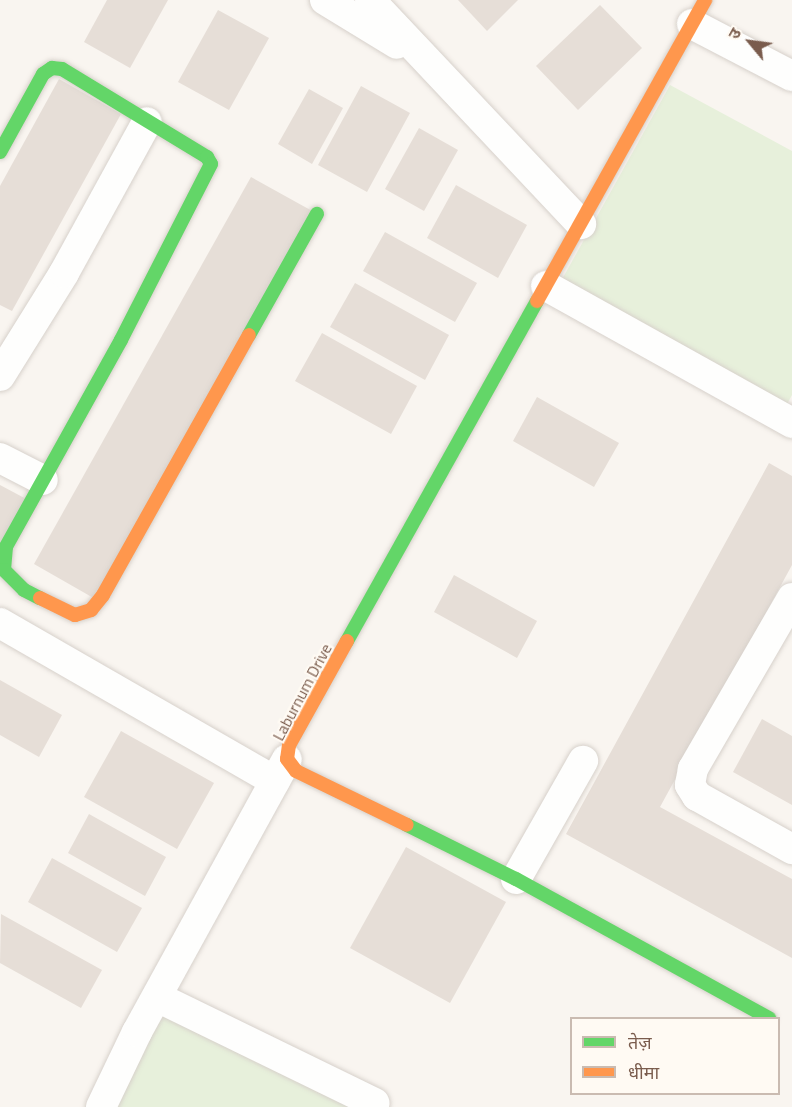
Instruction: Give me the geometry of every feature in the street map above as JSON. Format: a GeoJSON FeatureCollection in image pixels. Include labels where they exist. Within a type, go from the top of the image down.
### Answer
{"type":"FeatureCollection","features":[{"type":"Feature","properties":{"kind":"street"},"geometry":{"type":"LineString","coordinates":[[325,0],[430,64]]}},
{"type":"Feature","properties":{"kind":"street"},"geometry":{"type":"LineString","coordinates":[[370,0],[581,224]]}},
{"type":"Feature","properties":{"kind":"street"},"geometry":{"type":"LineString","coordinates":[[698,12],[792,76]]}},
{"type":"Feature","properties":{"kind":"street","name":"Laburnum Drive"},"geometry":{"type":"LineString","coordinates":[[698,12],[289,745],[281,770],[296,771],[516,879],[767,1017]]}},
{"type":"Feature","properties":{"kind":"street"},"geometry":{"type":"LineString","coordinates":[[0,152],[43,74],[52,68],[62,69],[207,157],[209,173],[6,547],[4,570],[24,591],[75,615],[91,610],[103,595],[317,214]]}},
{"type":"Feature","properties":{"kind":"street"},"geometry":{"type":"LineString","coordinates":[[0,376],[11,334],[64,273],[147,122]]}},
{"type":"Feature","properties":{"kind":"street"},"geometry":{"type":"LineString","coordinates":[[546,286],[792,423]]}},
{"type":"Feature","properties":{"kind":"street"},"geometry":{"type":"LineString","coordinates":[[0,458],[43,480]]}},
{"type":"Feature","properties":{"kind":"street"},"geometry":{"type":"LineString","coordinates":[[792,598],[693,769],[690,785],[697,795],[792,849]]}},
{"type":"Feature","properties":{"kind":"street"},"geometry":{"type":"LineString","coordinates":[[0,623],[281,770],[157,997],[101,1107]]}},
{"type":"Feature","properties":{"kind":"street"},"geometry":{"type":"LineString","coordinates":[[516,879],[583,761]]}},
{"type":"Feature","properties":{"kind":"street"},"geometry":{"type":"LineString","coordinates":[[157,997],[374,1103]]}},
{"type":"Feature","properties":{"kind":"green space"},"geometry":{"type":"Polygon","coordinates":[[[670,85],[792,151],[792,395],[786,406],[560,283],[670,85]]]}},
{"type":"Feature","properties":{"kind":"green space"},"geometry":{"type":"Polygon","coordinates":[[[161,1007],[365,1107],[111,1107],[161,1007]]]}},
{"type":"Feature","properties":{"kind":"building"},"geometry":{"type":"Polygon","coordinates":[[[107,0],[168,0],[130,68],[84,42],[107,0]]]}},
{"type":"Feature","properties":{"kind":"building"},"geometry":{"type":"Polygon","coordinates":[[[458,0],[518,0],[487,31],[458,0]]]}},
{"type":"Feature","properties":{"kind":"building"},"geometry":{"type":"Polygon","coordinates":[[[600,5],[642,48],[578,110],[536,66],[600,5]]]}},
{"type":"Feature","properties":{"kind":"building"},"geometry":{"type":"Polygon","coordinates":[[[218,10],[269,38],[229,110],[178,82],[218,10]]]}},
{"type":"Feature","properties":{"kind":"building"},"geometry":{"type":"Polygon","coordinates":[[[59,79],[121,114],[12,311],[0,305],[0,186],[59,79]]]}},
{"type":"Feature","properties":{"kind":"building"},"geometry":{"type":"Polygon","coordinates":[[[361,86],[410,113],[367,192],[318,165],[361,86]]]}},
{"type":"Feature","properties":{"kind":"building"},"geometry":{"type":"Polygon","coordinates":[[[309,89],[343,108],[312,164],[278,144],[309,89]]]}},
{"type":"Feature","properties":{"kind":"building"},"geometry":{"type":"Polygon","coordinates":[[[419,128],[458,150],[424,211],[385,189],[419,128]]]}},
{"type":"Feature","properties":{"kind":"building"},"geometry":{"type":"Polygon","coordinates":[[[251,177],[314,212],[97,600],[34,564],[251,177]]]}},
{"type":"Feature","properties":{"kind":"building"},"geometry":{"type":"Polygon","coordinates":[[[456,185],[527,225],[498,278],[427,238],[456,185]]]}},
{"type":"Feature","properties":{"kind":"building"},"geometry":{"type":"Polygon","coordinates":[[[385,232],[477,283],[455,322],[363,271],[385,232]]]}},
{"type":"Feature","properties":{"kind":"building"},"geometry":{"type":"Polygon","coordinates":[[[355,283],[449,335],[425,380],[330,327],[355,283]]]}},
{"type":"Feature","properties":{"kind":"building"},"geometry":{"type":"Polygon","coordinates":[[[322,333],[417,386],[391,434],[295,381],[322,333]]]}},
{"type":"Feature","properties":{"kind":"building"},"geometry":{"type":"Polygon","coordinates":[[[537,397],[619,443],[594,487],[513,441],[537,397]]]}},
{"type":"Feature","properties":{"kind":"building"},"geometry":{"type":"Polygon","coordinates":[[[769,463],[792,476],[792,565],[660,807],[792,879],[792,958],[566,834],[769,463]]]}},
{"type":"Feature","properties":{"kind":"building"},"geometry":{"type":"Polygon","coordinates":[[[0,485],[30,501],[0,556],[0,485]]]}},
{"type":"Feature","properties":{"kind":"building"},"geometry":{"type":"Polygon","coordinates":[[[454,575],[537,621],[517,658],[434,612],[454,575]]]}},
{"type":"Feature","properties":{"kind":"building"},"geometry":{"type":"Polygon","coordinates":[[[0,680],[62,715],[39,757],[0,735],[0,680]]]}},
{"type":"Feature","properties":{"kind":"building"},"geometry":{"type":"Polygon","coordinates":[[[762,719],[792,736],[792,805],[733,772],[762,719]]]}},
{"type":"Feature","properties":{"kind":"building"},"geometry":{"type":"Polygon","coordinates":[[[121,731],[214,783],[177,849],[84,797],[121,731]]]}},
{"type":"Feature","properties":{"kind":"building"},"geometry":{"type":"Polygon","coordinates":[[[89,814],[166,857],[145,896],[68,853],[89,814]]]}},
{"type":"Feature","properties":{"kind":"building"},"geometry":{"type":"Polygon","coordinates":[[[406,847],[506,902],[450,1003],[350,948],[406,847]]]}},
{"type":"Feature","properties":{"kind":"building"},"geometry":{"type":"Polygon","coordinates":[[[52,858],[142,908],[117,952],[28,902],[52,858]]]}},
{"type":"Feature","properties":{"kind":"building"},"geometry":{"type":"Polygon","coordinates":[[[1,914],[102,970],[81,1008],[0,963],[1,914]]]}},
{"type":"Feature","properties":{"kind":"traffic: fast"},"geometry":{"type":"LineString","coordinates":[[0,152],[43,74],[52,68],[62,69],[207,157],[211,164],[121,340],[6,547],[4,570],[24,590],[40,598]]}},
{"type":"Feature","properties":{"kind":"traffic: fast"},"geometry":{"type":"LineString","coordinates":[[249,335],[317,214]]}},
{"type":"Feature","properties":{"kind":"traffic: fast"},"geometry":{"type":"LineString","coordinates":[[347,641],[537,301]]}},
{"type":"Feature","properties":{"kind":"traffic: fast"},"geometry":{"type":"LineString","coordinates":[[407,825],[516,879],[767,1017]]}},
{"type":"Feature","properties":{"kind":"traffic: slow"},"geometry":{"type":"LineString","coordinates":[[537,301],[705,0]]}},
{"type":"Feature","properties":{"kind":"traffic: slow"},"geometry":{"type":"LineString","coordinates":[[40,598],[75,615],[91,610],[103,595],[249,335]]}},
{"type":"Feature","properties":{"kind":"traffic: slow"},"geometry":{"type":"LineString","coordinates":[[347,641],[289,745],[287,759],[296,771],[407,825]]}}]}
